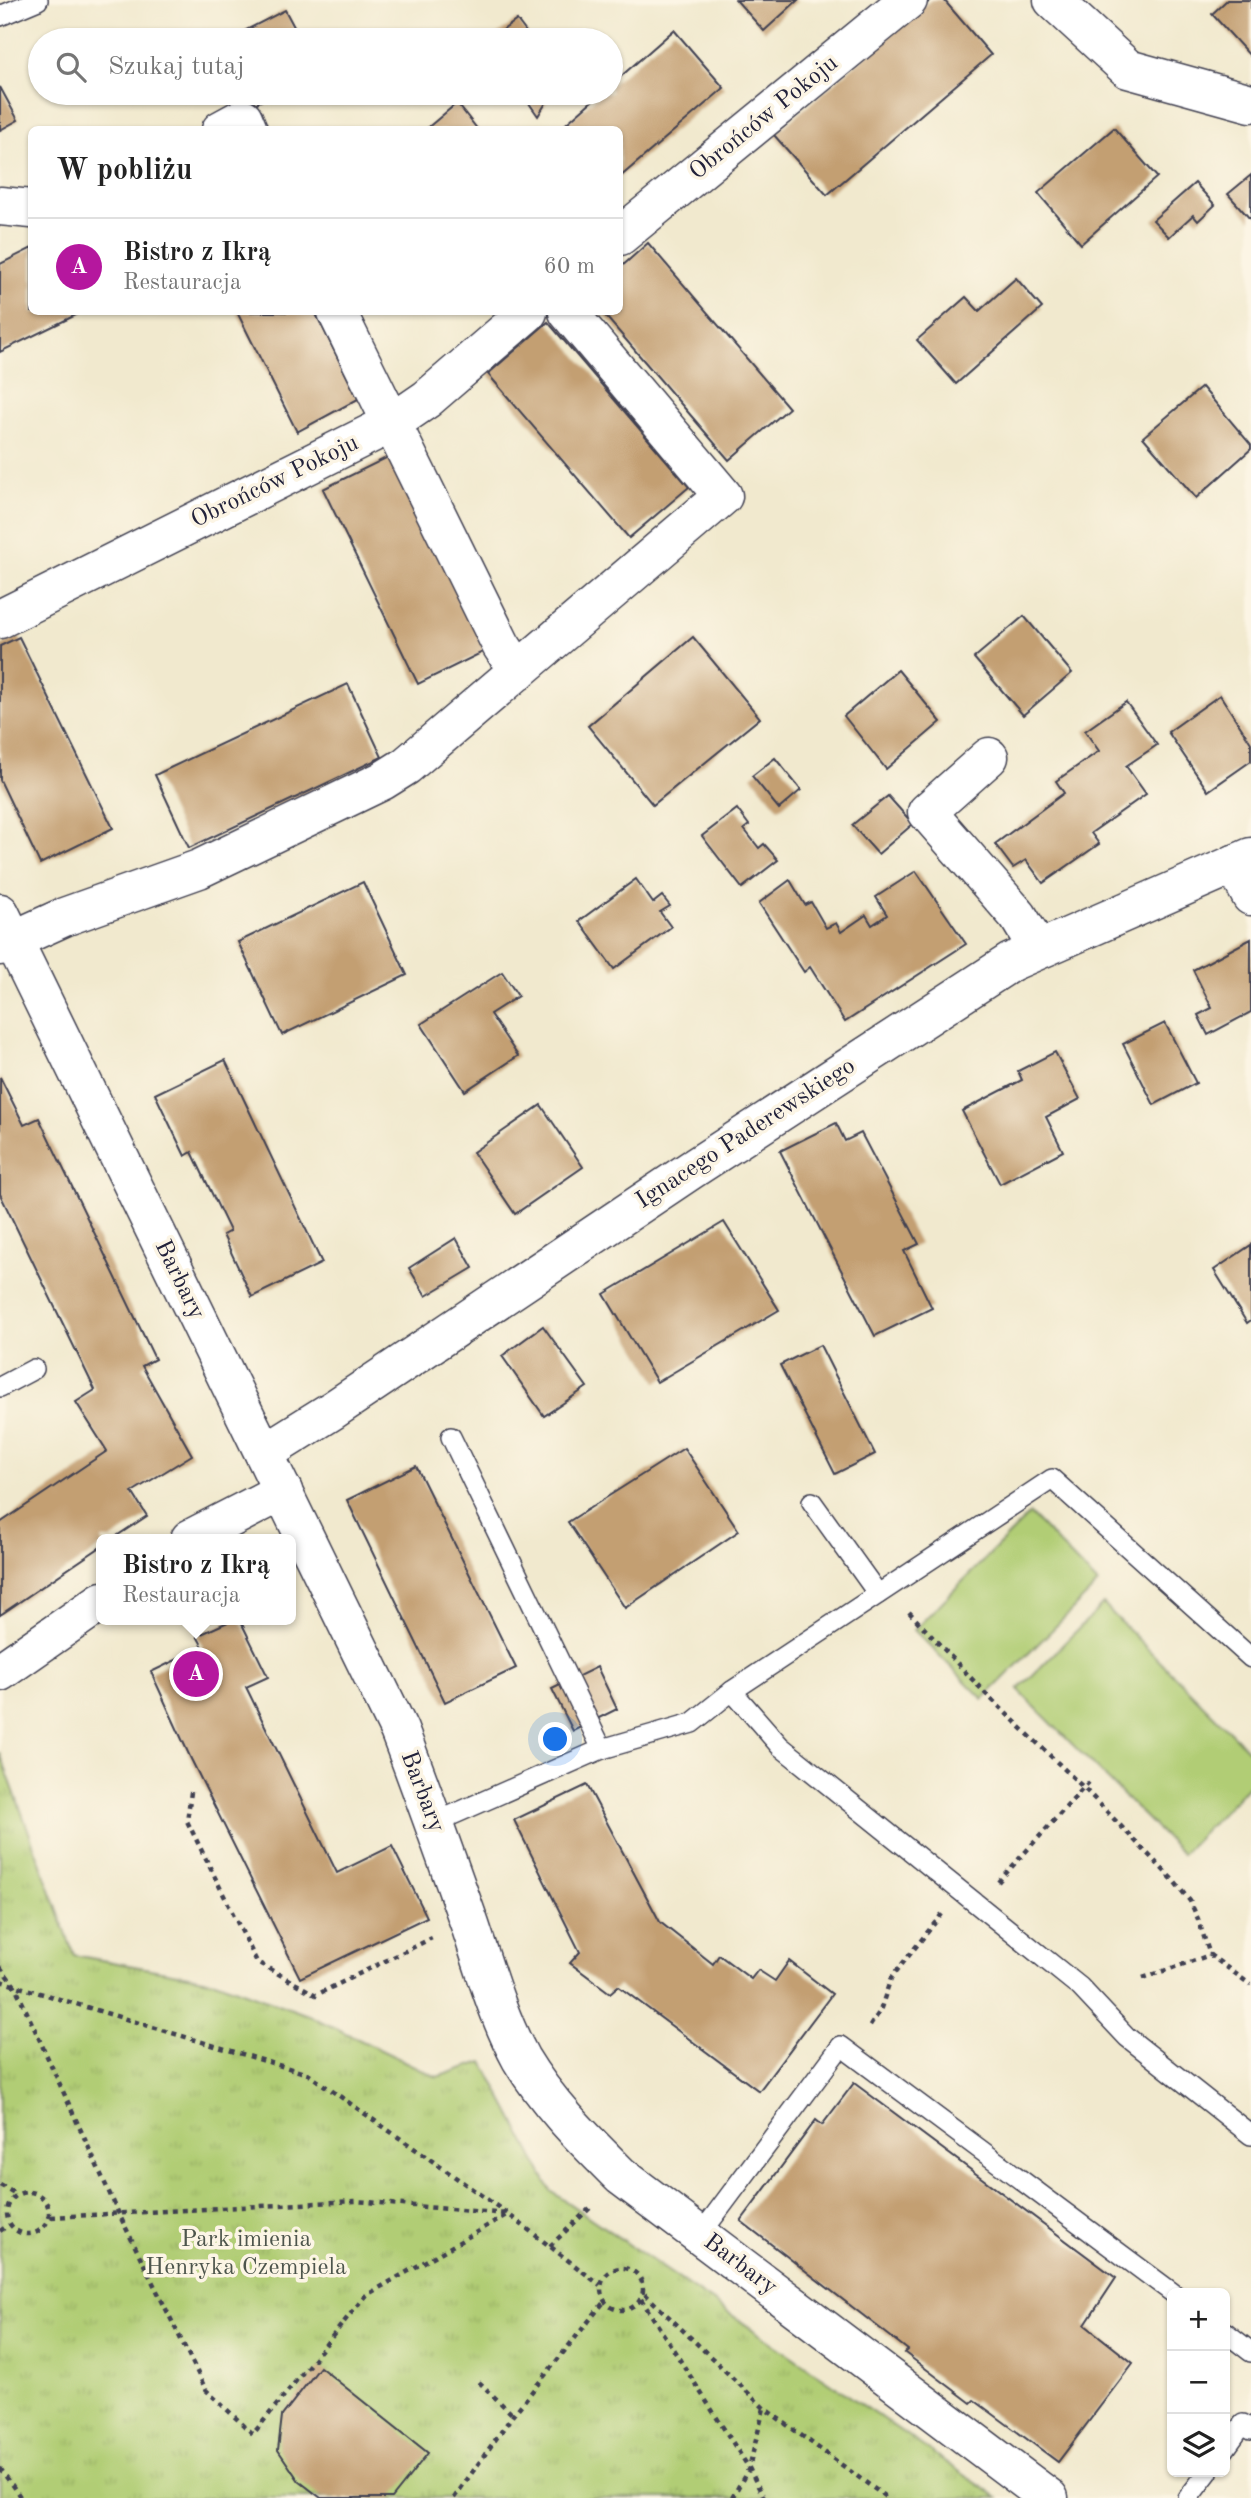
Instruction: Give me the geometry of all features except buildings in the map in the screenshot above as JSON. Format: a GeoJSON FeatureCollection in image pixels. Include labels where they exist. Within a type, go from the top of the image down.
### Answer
{"type":"FeatureCollection","features":[{"type":"Feature","properties":{"kind":"street","name":"Obrońców Pokoju"},"geometry":{"type":"LineString","coordinates":[[623,234],[908,0]]}},
{"type":"Feature","properties":{"kind":"street"},"geometry":{"type":"LineString","coordinates":[[1054,0],[1128,69],[1251,103]]}},
{"type":"Feature","properties":{"kind":"street"},"geometry":{"type":"LineString","coordinates":[[228,126],[243,118],[246,126]]}},
{"type":"Feature","properties":{"kind":"street"},"geometry":{"type":"LineString","coordinates":[[0,206],[28,209]]}},
{"type":"Feature","properties":{"kind":"street"},"geometry":{"type":"LineString","coordinates":[[338,315],[502,645],[518,671]]}},
{"type":"Feature","properties":{"kind":"street","name":"Obrońców Pokoju"},"geometry":{"type":"LineString","coordinates":[[0,618],[392,423],[427,399],[525,315]]}},
{"type":"Feature","properties":{"kind":"street"},"geometry":{"type":"LineString","coordinates":[[4,933],[64,917],[199,869],[382,781],[406,766],[723,496],[571,315]]}},
{"type":"Feature","properties":{"kind":"street"},"geometry":{"type":"LineString","coordinates":[[989,757],[927,812],[1018,916],[1038,948]]}},
{"type":"Feature","properties":{"kind":"street","name":"Ignacego Paderewskiego"},"geometry":{"type":"LineString","coordinates":[[264,1453],[1011,962],[1038,948],[1245,873]]}},
{"type":"Feature","properties":{"kind":"street","name":"Barbary"},"geometry":{"type":"LineString","coordinates":[[4,933],[283,1490],[399,1730],[502,2021],[540,2089],[566,2122],[621,2176],[1049,2498]]}},
{"type":"Feature","properties":{"kind":"street"},"geometry":{"type":"LineString","coordinates":[[199,1534],[283,1490]]}},
{"type":"Feature","properties":{"kind":"street"},"geometry":{"type":"LineString","coordinates":[[0,1672],[96,1605]]}},
{"type":"Feature","properties":{"kind":"lane"},"geometry":{"type":"LineString","coordinates":[[0,16],[37,0]]}},
{"type":"Feature","properties":{"kind":"lane"},"geometry":{"type":"LineString","coordinates":[[0,1387],[34,1369]]}},
{"type":"Feature","properties":{"kind":"lane"},"geometry":{"type":"LineString","coordinates":[[451,1437],[602,1749]]}},
{"type":"Feature","properties":{"kind":"lane"},"geometry":{"type":"LineString","coordinates":[[434,1823],[602,1749],[692,1723],[732,1691],[1052,1479],[1251,1658]]}},
{"type":"Feature","properties":{"kind":"lane"},"geometry":{"type":"LineString","coordinates":[[812,1502],[878,1594]]}},
{"type":"Feature","properties":{"kind":"lane"},"geometry":{"type":"LineString","coordinates":[[732,1691],[780,1746],[1080,1987],[1127,2037],[1251,2135]]}},
{"type":"Feature","properties":{"kind":"lane"},"geometry":{"type":"LineString","coordinates":[[701,2235],[841,2046],[1167,2289]]}},
{"type":"Feature","properties":{"kind":"lane"},"geometry":{"type":"LineString","coordinates":[[1230,2336],[1251,2352]]}},
{"type":"Feature","properties":{"kind":"lane"},"geometry":{"type":"LineString","coordinates":[[1230,2444],[1249,2423]]}},
{"type":"Feature","properties":{"kind":"lane"},"geometry":{"type":"LineString","coordinates":[[1188,2498],[1204,2477]]}},
{"type":"Feature","properties":{"kind":"path"},"geometry":{"type":"LineString","coordinates":[[921,1623],[987,1695],[1084,1788],[1173,1880],[1190,1901],[1210,1955],[1251,1985]]}},
{"type":"Feature","properties":{"kind":"path"},"geometry":{"type":"LineString","coordinates":[[978,1904],[1089,1782]]}},
{"type":"Feature","properties":{"kind":"path"},"geometry":{"type":"LineString","coordinates":[[191,1792],[187,1821],[257,1962],[316,1995],[440,1934],[469,1923]]}},
{"type":"Feature","properties":{"kind":"path"},"geometry":{"type":"LineString","coordinates":[[864,2034],[880,2011],[891,1978],[960,1891]]}},
{"type":"Feature","properties":{"kind":"path"},"geometry":{"type":"LineString","coordinates":[[1143,1978],[1210,1955]]}},
{"type":"Feature","properties":{"kind":"path"},"geometry":{"type":"LineString","coordinates":[[0,1967],[15,1986],[120,2214],[206,2390],[253,2434],[365,2296],[508,2214]]}},
{"type":"Feature","properties":{"kind":"path"},"geometry":{"type":"LineString","coordinates":[[0,1981],[308,2074],[550,2246],[600,2285],[604,2302],[618,2311],[635,2308],[645,2294]]}},
{"type":"Feature","properties":{"kind":"path"},"geometry":{"type":"LineString","coordinates":[[0,2185],[16,2194],[32,2191],[47,2200],[51,2217],[40,2232],[23,2235],[9,2225],[6,2208],[16,2194]]}},
{"type":"Feature","properties":{"kind":"path"},"geometry":{"type":"LineString","coordinates":[[51,2217],[356,2201],[508,2214]]}},
{"type":"Feature","properties":{"kind":"path"},"geometry":{"type":"LineString","coordinates":[[550,2246],[593,2204]]}},
{"type":"Feature","properties":{"kind":"path"},"geometry":{"type":"LineString","coordinates":[[0,2231],[9,2225]]}},
{"type":"Feature","properties":{"kind":"path"},"geometry":{"type":"LineString","coordinates":[[600,2285],[610,2270],[627,2267],[641,2277],[645,2294],[764,2408],[887,2498]]}},
{"type":"Feature","properties":{"kind":"path"},"geometry":{"type":"LineString","coordinates":[[641,2299],[749,2468],[764,2498]]}},
{"type":"Feature","properties":{"kind":"path"},"geometry":{"type":"LineString","coordinates":[[454,2498],[513,2415],[604,2302]]}},
{"type":"Feature","properties":{"kind":"path"},"geometry":{"type":"LineString","coordinates":[[479,2382],[513,2415]]}},
{"type":"Feature","properties":{"kind":"path"},"geometry":{"type":"LineString","coordinates":[[732,2498],[749,2468],[764,2408]]}},
{"type":"Feature","properties":{"kind":"path"},"geometry":{"type":"LineString","coordinates":[[0,2468],[21,2498]]}},
{"type":"Feature","properties":{"kind":"green space"},"geometry":{"type":"Polygon","coordinates":[[[1030,1514],[1098,1584],[983,1699],[914,1630],[1030,1514]]]}},
{"type":"Feature","properties":{"kind":"green space"},"geometry":{"type":"Polygon","coordinates":[[[1103,1604],[1251,1753],[1251,1783],[1182,1854],[1018,1690],[1103,1604]]]}},
{"type":"Feature","properties":{"kind":"green space","name":"Park imienia Henryka Czempiela"},"geometry":{"type":"Polygon","coordinates":[[[0,1753],[74,1955],[215,1981],[308,2015],[437,2077],[483,2062],[551,2191],[998,2498],[0,2498],[0,1753]]]}},
{"type":"Feature","properties":{"kind":"place","name":"Bistro z Ikrą"},"geometry":{"type":"Point","coordinates":[196,1674]}}]}
